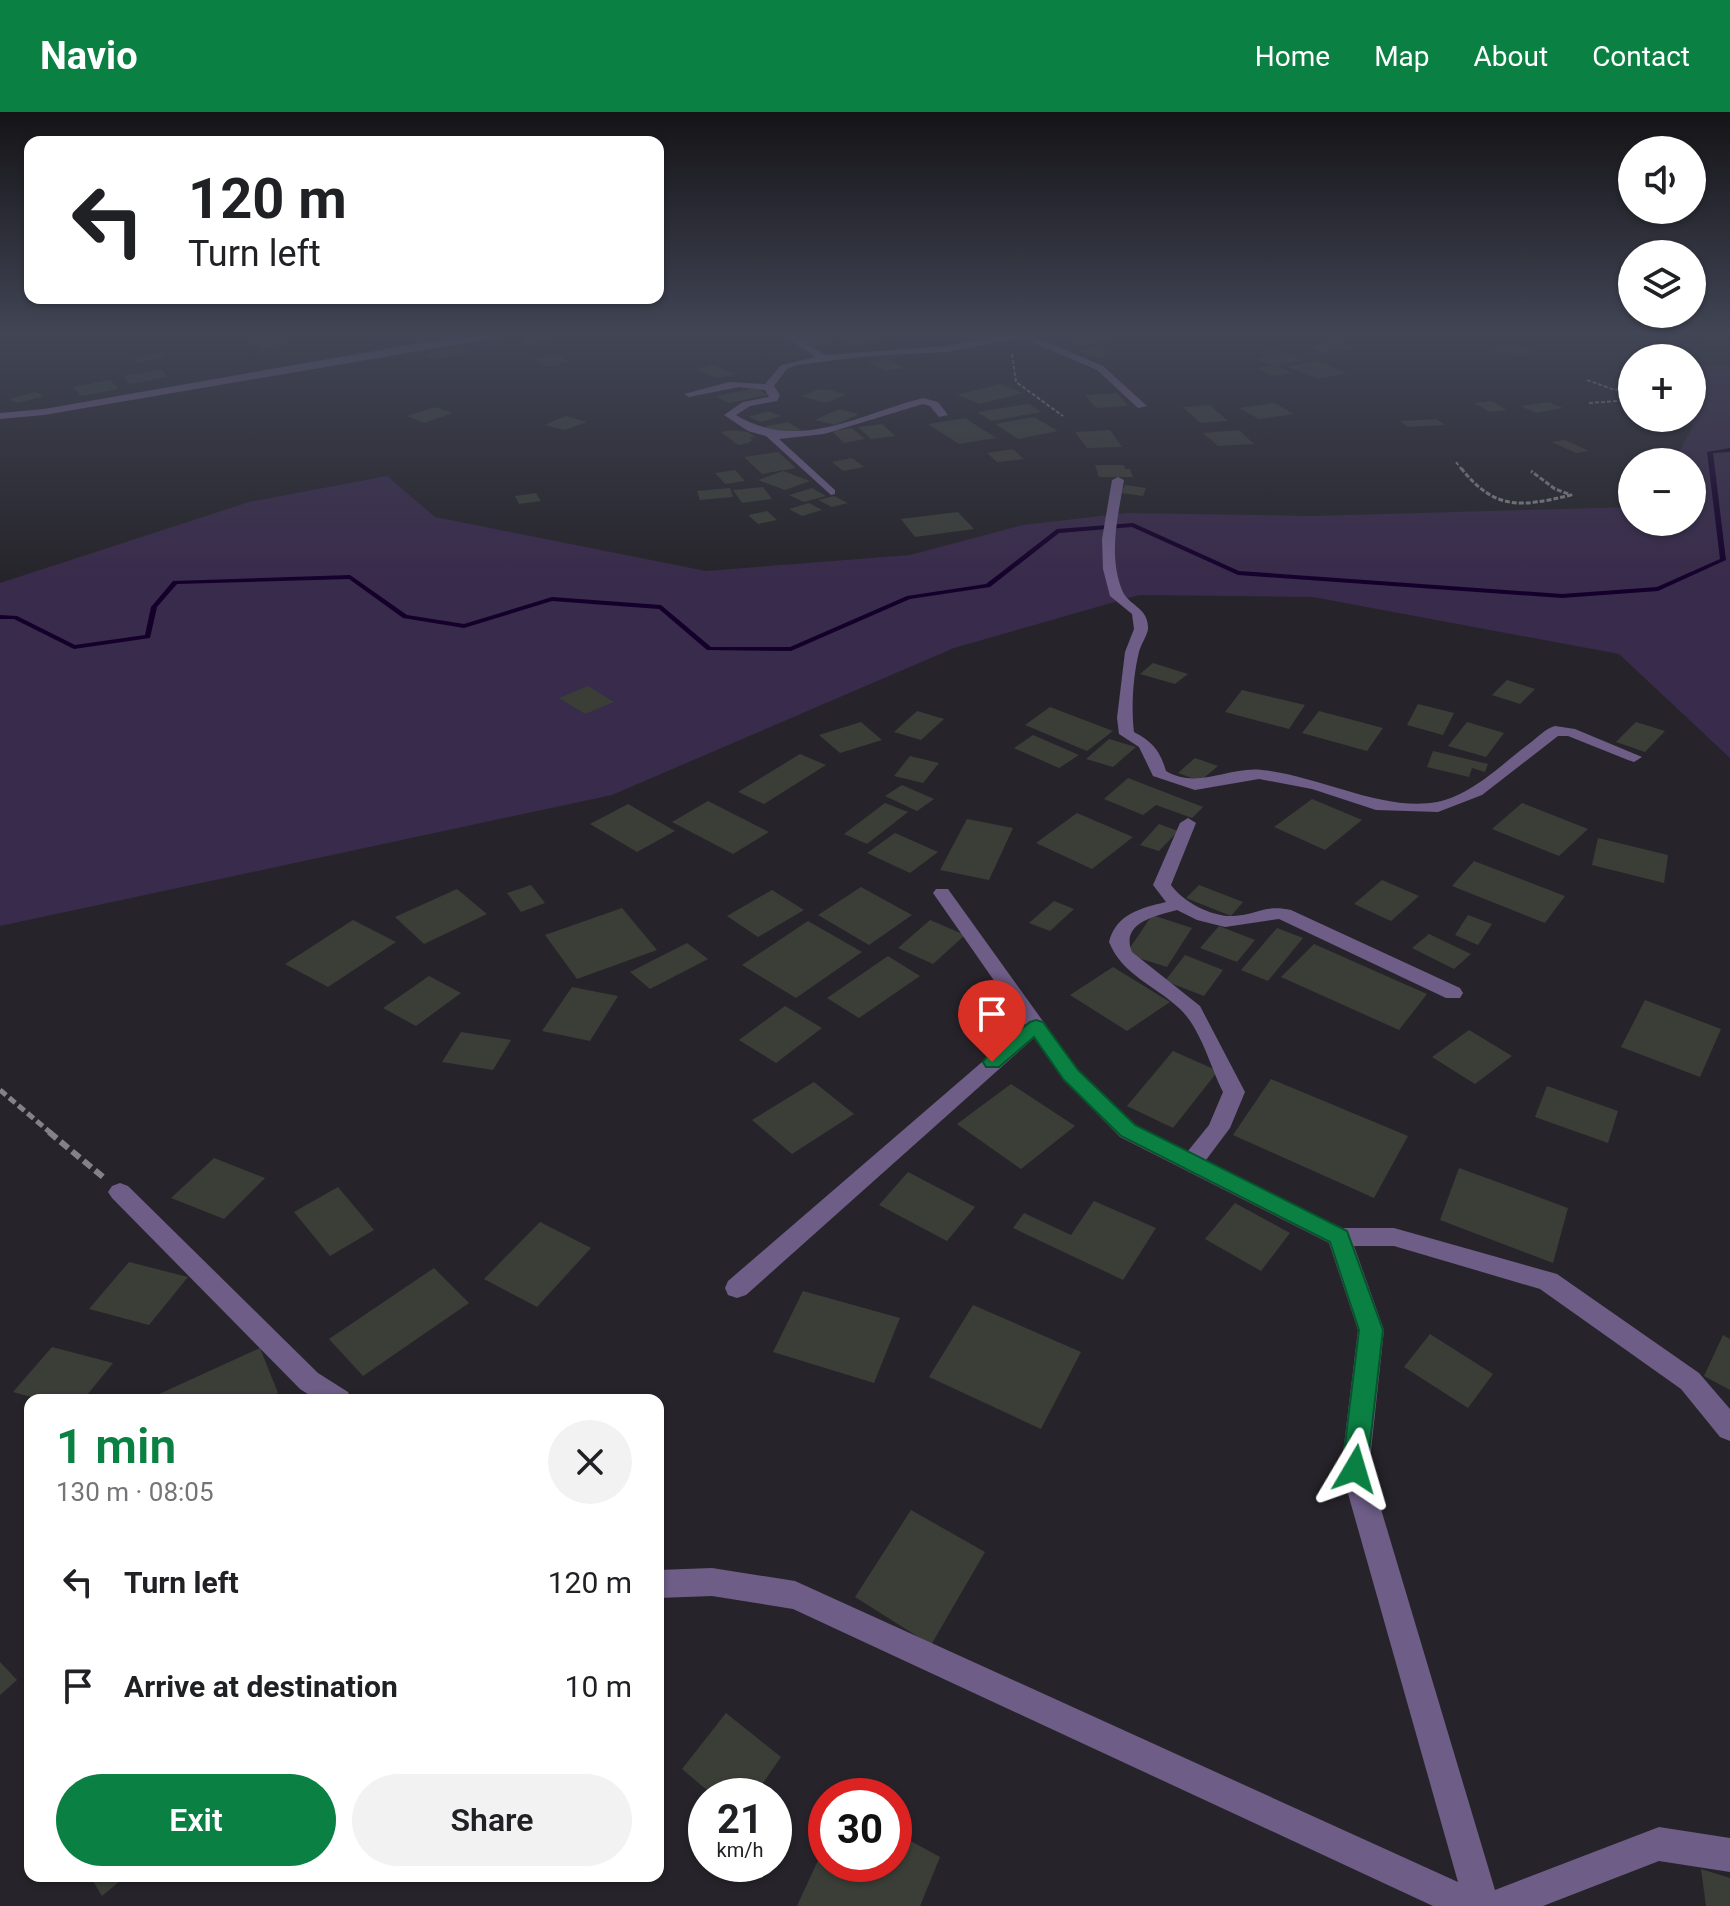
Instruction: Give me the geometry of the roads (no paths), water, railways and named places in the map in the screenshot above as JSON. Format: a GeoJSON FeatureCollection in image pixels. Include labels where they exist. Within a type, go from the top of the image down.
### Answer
{"type":"FeatureCollection","features":[{"type":"Feature","properties":{"kind":"street"},"geometry":{"type":"LineString","coordinates":[[729,415],[771,437],[831,492]]}},
{"type":"Feature","properties":{"kind":"street"},"geometry":{"type":"LineString","coordinates":[[771,437],[828,430],[878,415]]}},
{"type":"Feature","properties":{"kind":"street"},"geometry":{"type":"LineString","coordinates":[[1118,480],[1108,539],[1109,569],[1117,596],[1138,613],[1141,629],[1132,652],[1125,718],[1127,734],[1145,744],[1153,754],[1159,773],[1167,778],[1195,785],[1259,774],[1316,785],[1376,805],[1438,807],[1476,792],[1555,731],[1570,732],[1634,757]]}},
{"type":"Feature","properties":{"kind":"street"},"geometry":{"type":"LineString","coordinates":[[1188,823],[1162,885],[1166,895],[1177,904],[1235,922],[1270,911],[1284,914],[1453,993]]}},
{"type":"Feature","properties":{"kind":"street"},"geometry":{"type":"LineString","coordinates":[[942,893],[1071,1075],[1128,1131],[1339,1237],[1394,1237],[1548,1281],[1690,1381],[1730,1429]]}},
{"type":"Feature","properties":{"kind":"street"},"geometry":{"type":"LineString","coordinates":[[1177,904],[1136,917],[1123,928],[1119,940],[1126,962],[1189,1005],[1234,1092],[1219,1128],[1191,1163]]}},
{"type":"Feature","properties":{"kind":"street"},"geometry":{"type":"LineString","coordinates":[[737,1288],[1036,1026]]}},
{"type":"Feature","properties":{"kind":"street"},"geometry":{"type":"LineString","coordinates":[[120,1192],[309,1381],[330,1394]]}},
{"type":"Feature","properties":{"kind":"street"},"geometry":{"type":"LineString","coordinates":[[1339,1237],[1371,1330],[1355,1469],[1482,1906]]}},
{"type":"Feature","properties":{"kind":"street"},"geometry":{"type":"LineString","coordinates":[[664,1584],[712,1582],[795,1595],[1472,1906]]}},
{"type":"Feature","properties":{"kind":"street"},"geometry":{"type":"LineString","coordinates":[[1498,1906],[1659,1844],[1730,1855]]}},
{"type":"Feature","properties":{"kind":"waterway"},"geometry":{"type":"LineString","coordinates":[[0,617],[15,617],[74,647],[148,637],[154,607],[175,582],[350,577],[405,617],[464,626],[552,599],[661,607],[709,649],[791,649],[909,597],[988,586],[1057,531],[1133,525],[1238,573],[1562,596],[1658,589],[1723,560],[1710,452],[1730,450]]}}]}
